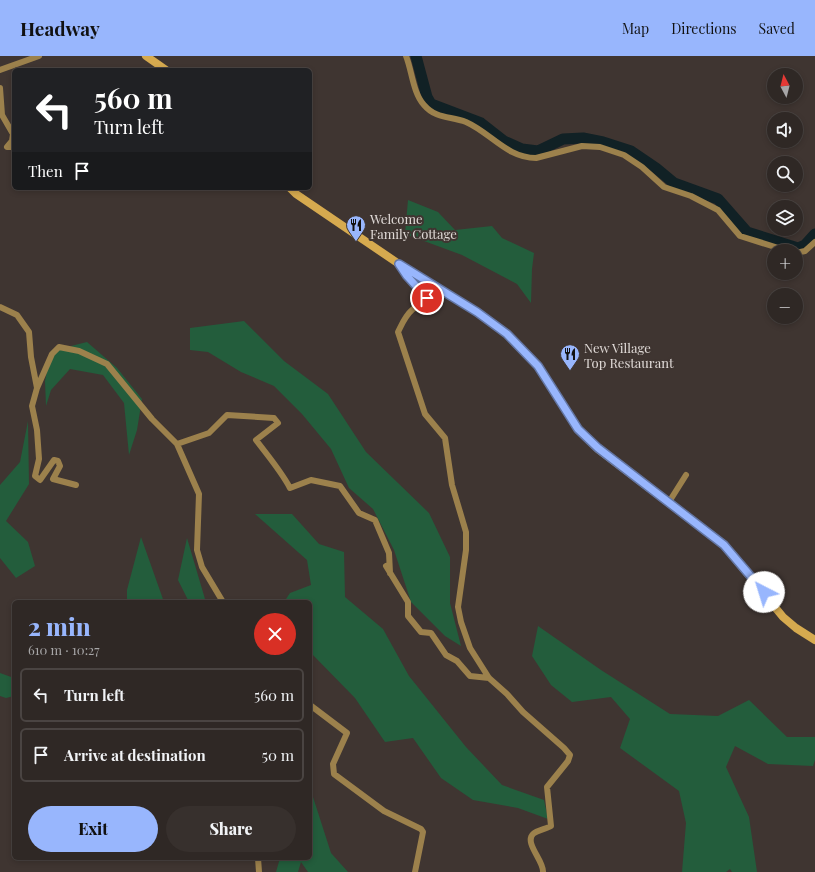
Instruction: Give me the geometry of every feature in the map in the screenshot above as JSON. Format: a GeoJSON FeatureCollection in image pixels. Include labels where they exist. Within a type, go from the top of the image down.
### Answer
{"type":"FeatureCollection","features":[{"type":"Feature","properties":{"kind":"street"},"geometry":{"type":"LineString","coordinates":[[0,70],[39,56]]}},
{"type":"Feature","properties":{"kind":"street"},"geometry":{"type":"LineString","coordinates":[[146,56],[163,68]]}},
{"type":"Feature","properties":{"kind":"street"},"geometry":{"type":"LineString","coordinates":[[406,56],[418,97],[429,111],[438,116],[465,122],[481,131],[506,150],[524,157],[536,158],[582,146],[600,147],[624,155],[664,187],[691,196],[718,210],[740,236],[767,244]]}},
{"type":"Feature","properties":{"kind":"street"},"geometry":{"type":"LineString","coordinates":[[0,88],[3,119],[12,132]]}},
{"type":"Feature","properties":{"kind":"street"},"geometry":{"type":"LineString","coordinates":[[12,142],[7,147],[12,147]]}},
{"type":"Feature","properties":{"kind":"street"},"geometry":{"type":"LineString","coordinates":[[292,190],[399,264],[477,312],[507,334],[538,366],[578,429],[598,448],[724,545],[783,617],[796,628],[815,640]]}},
{"type":"Feature","properties":{"kind":"street"},"geometry":{"type":"LineString","coordinates":[[803,251],[815,242]]}},
{"type":"Feature","properties":{"kind":"street"},"geometry":{"type":"LineString","coordinates":[[399,264],[407,276],[427,298],[424,303],[413,309],[404,318],[398,332],[425,414],[445,438],[452,485],[466,532],[466,550],[458,607],[461,622],[470,648],[489,678],[507,694],[523,712],[570,755],[568,761],[547,787],[551,826],[534,832],[531,837],[531,845],[542,864],[543,872]]}},
{"type":"Feature","properties":{"kind":"street"},"geometry":{"type":"LineString","coordinates":[[0,306],[17,315],[29,332],[31,357],[37,388]]}},
{"type":"Feature","properties":{"kind":"street"},"geometry":{"type":"LineString","coordinates":[[76,485],[53,479],[60,466],[58,461],[54,460],[40,480],[35,476],[39,460],[37,430],[32,406],[37,388],[52,354],[59,347],[79,351],[107,364],[152,419],[177,444],[199,494],[197,550],[202,567],[222,600]]}},
{"type":"Feature","properties":{"kind":"street"},"geometry":{"type":"LineString","coordinates":[[177,444],[209,432],[227,415],[274,418],[278,423],[256,440],[275,466],[282,472],[290,488],[311,480],[340,486],[359,513],[375,520],[388,553],[390,573]]}},
{"type":"Feature","properties":{"kind":"street"},"geometry":{"type":"LineString","coordinates":[[669,502],[686,475]]}},
{"type":"Feature","properties":{"kind":"street"},"geometry":{"type":"LineString","coordinates":[[386,566],[408,602],[408,616],[421,632],[431,633],[446,655],[457,661],[470,676],[489,678]]}},
{"type":"Feature","properties":{"kind":"street"},"geometry":{"type":"LineString","coordinates":[[312,707],[347,733],[333,764],[334,774],[384,812],[421,829],[423,832],[415,872]]}},
{"type":"Feature","properties":{"kind":"street"},"geometry":{"type":"LineString","coordinates":[[258,860],[259,872]]}},
{"type":"Feature","properties":{"kind":"green space"},"geometry":{"type":"Polygon","coordinates":[[[408,200],[438,212],[455,230],[492,226],[502,238],[534,253],[531,303],[517,284],[462,255],[405,234],[408,200]]]}},
{"type":"Feature","properties":{"kind":"green space"},"geometry":{"type":"Polygon","coordinates":[[[244,321],[284,361],[328,394],[366,452],[429,513],[450,557],[450,603],[461,646],[445,636],[411,602],[394,550],[373,509],[349,488],[331,449],[302,414],[274,386],[241,372],[208,352],[190,350],[190,328],[244,321]]]}},
{"type":"Feature","properties":{"kind":"green space"},"geometry":{"type":"Polygon","coordinates":[[[87,342],[117,368],[142,399],[137,430],[129,455],[124,403],[103,375],[70,369],[51,390],[46,406],[45,381],[51,351],[87,342]]]}},
{"type":"Feature","properties":{"kind":"green space"},"geometry":{"type":"Polygon","coordinates":[[[28,421],[29,484],[6,521],[28,542],[35,566],[16,578],[0,558],[0,485],[20,462],[28,421]]]}},
{"type":"Feature","properties":{"kind":"green space"},"geometry":{"type":"Polygon","coordinates":[[[255,514],[292,514],[319,544],[344,552],[345,597],[383,629],[409,676],[466,747],[502,785],[544,800],[548,819],[518,808],[473,800],[441,778],[413,738],[385,742],[355,698],[312,654],[312,600],[285,600],[290,593],[311,585],[307,560],[255,514]]]}},
{"type":"Feature","properties":{"kind":"green space"},"geometry":{"type":"Polygon","coordinates":[[[141,537],[163,600],[127,600],[127,590],[141,537]]]}},
{"type":"Feature","properties":{"kind":"green space"},"geometry":{"type":"Polygon","coordinates":[[[187,538],[206,600],[188,600],[178,580],[187,538]]]}},
{"type":"Feature","properties":{"kind":"green space"},"geometry":{"type":"Polygon","coordinates":[[[538,626],[601,670],[670,714],[718,716],[749,700],[787,737],[815,737],[815,760],[813,766],[768,764],[735,746],[726,767],[749,817],[757,872],[732,872],[730,869],[726,872],[682,872],[686,823],[679,791],[620,748],[630,719],[611,697],[572,702],[551,685],[532,656],[538,626]]]}},
{"type":"Feature","properties":{"kind":"green space"},"geometry":{"type":"Polygon","coordinates":[[[0,673],[12,677],[12,696],[6,698],[0,696],[0,673]]]}},
{"type":"Feature","properties":{"kind":"green space"},"geometry":{"type":"Polygon","coordinates":[[[313,797],[331,853],[348,872],[308,872],[301,862],[298,872],[276,872],[279,860],[312,860],[313,797]]]}},
{"type":"Feature","properties":{"kind":"waterway"},"geometry":{"type":"LineString","coordinates":[[416,56],[427,97],[431,104],[481,123],[504,141],[522,149],[538,151],[563,139],[583,138],[603,142],[631,151],[656,168],[674,183],[718,199],[747,232],[798,248],[805,245],[815,234]]}},
{"type":"Feature","properties":{"kind":"place","name":"Welcome Family Cottage"},"geometry":{"type":"Point","coordinates":[356,242]}},
{"type":"Feature","properties":{"kind":"place","name":"New Village Top Restaurant"},"geometry":{"type":"Point","coordinates":[570,371]}},
{"type":"Feature","properties":{"kind":"route"},"geometry":{"type":"LineString","coordinates":[[427,298],[407,276],[399,264],[477,312],[507,334],[526,352],[550,382],[578,429],[598,448],[724,545],[764,592]]}}]}
